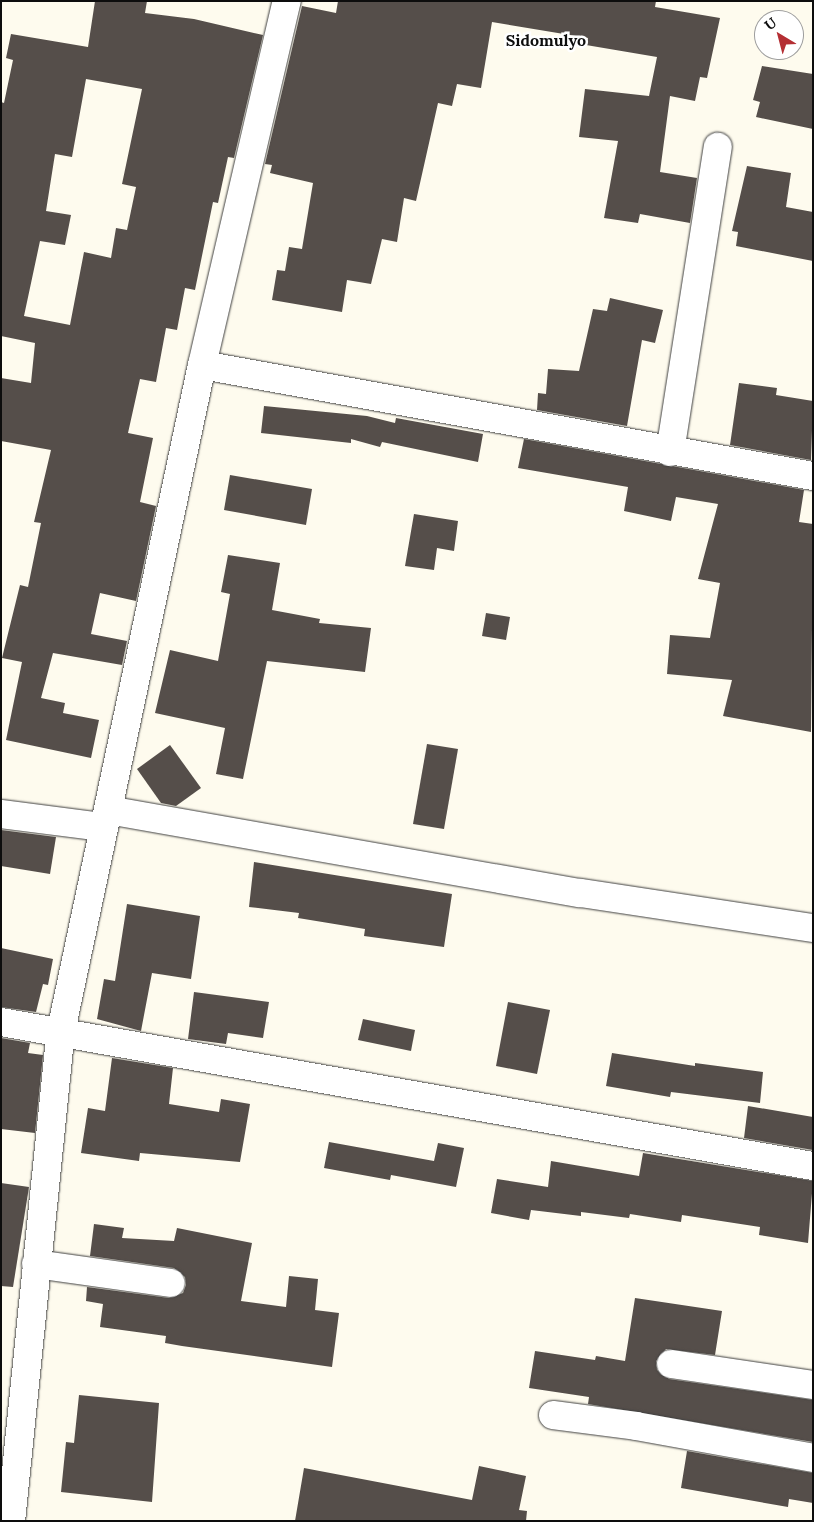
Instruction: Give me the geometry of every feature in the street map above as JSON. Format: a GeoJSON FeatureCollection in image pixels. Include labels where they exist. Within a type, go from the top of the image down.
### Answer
{"type":"FeatureCollection","features":[{"type":"Feature","properties":{"kind":"street"},"geometry":{"type":"LineString","coordinates":[[11,1521],[61,1031],[202,365],[287,1]]}},
{"type":"Feature","properties":{"kind":"street"},"geometry":{"type":"LineString","coordinates":[[670,452],[718,147]]}},
{"type":"Feature","properties":{"kind":"street"},"geometry":{"type":"LineString","coordinates":[[202,365],[670,452],[813,476]]}},
{"type":"Feature","properties":{"kind":"street"},"geometry":{"type":"LineString","coordinates":[[1,814],[105,818],[813,928]]}},
{"type":"Feature","properties":{"kind":"street"},"geometry":{"type":"LineString","coordinates":[[1,1022],[61,1031],[813,1166]]}},
{"type":"Feature","properties":{"kind":"street"},"geometry":{"type":"LineString","coordinates":[[36,1264],[170,1283]]}},
{"type":"Feature","properties":{"kind":"street"},"geometry":{"type":"LineString","coordinates":[[671,1364],[813,1385]]}},
{"type":"Feature","properties":{"kind":"street"},"geometry":{"type":"LineString","coordinates":[[554,1415],[636,1426],[813,1458]]}},
{"type":"Feature","properties":{"kind":"building"},"geometry":{"type":"Polygon","coordinates":[[[95,1],[147,1],[145,13],[194,19],[263,35],[234,158],[228,157],[218,203],[213,202],[195,290],[185,288],[177,330],[166,328],[156,382],[140,379],[128,433],[153,438],[140,502],[156,506],[136,601],[100,593],[91,634],[127,641],[122,665],[53,653],[41,698],[65,703],[63,713],[99,720],[91,758],[6,740],[22,662],[2,658],[20,585],[28,587],[41,523],[34,522],[51,450],[1,441],[1,378],[31,383],[35,343],[1,336],[1,102],[4,103],[13,60],[6,58],[11,34],[88,47],[95,1]],[[86,79],[72,157],[55,154],[46,211],[71,215],[65,245],[40,241],[24,316],[70,325],[84,252],[111,258],[116,228],[127,230],[136,187],[122,184],[142,89],[86,79]]]}},
{"type":"Feature","properties":{"kind":"building"},"geometry":{"type":"Polygon","coordinates":[[[338,1],[656,1],[655,7],[720,18],[707,78],[700,77],[695,101],[670,96],[660,172],[697,178],[690,223],[640,214],[638,223],[604,218],[618,141],[579,137],[585,89],[649,96],[657,57],[586,45],[588,38],[492,22],[481,88],[457,84],[452,106],[438,103],[416,201],[404,198],[397,242],[382,239],[371,284],[347,280],[342,312],[272,300],[277,270],[285,271],[289,247],[302,249],[313,183],[270,173],[272,165],[265,164],[302,6],[336,13],[338,1]]]}},
{"type":"Feature","properties":{"kind":"building"},"geometry":{"type":"Polygon","coordinates":[[[762,66],[813,74],[813,129],[756,117],[760,102],[753,100],[762,66]]]}},
{"type":"Feature","properties":{"kind":"building"},"geometry":{"type":"Polygon","coordinates":[[[747,166],[791,173],[786,207],[813,212],[813,261],[736,246],[738,232],[732,231],[747,166]]]}},
{"type":"Feature","properties":{"kind":"building"},"geometry":{"type":"Polygon","coordinates":[[[610,298],[663,310],[655,343],[642,340],[627,426],[537,410],[538,393],[546,394],[548,369],[579,371],[593,309],[607,311],[610,298]]]}},
{"type":"Feature","properties":{"kind":"building"},"geometry":{"type":"Polygon","coordinates":[[[739,383],[777,388],[776,395],[813,401],[811,460],[730,445],[739,383]]]}},
{"type":"Feature","properties":{"kind":"building"},"geometry":{"type":"Polygon","coordinates":[[[264,406],[367,416],[395,423],[396,418],[483,434],[478,462],[382,442],[380,447],[351,439],[351,443],[261,433],[264,406]]]}},
{"type":"Feature","properties":{"kind":"building"},"geometry":{"type":"Polygon","coordinates":[[[524,439],[804,490],[799,522],[813,524],[811,732],[723,716],[732,680],[667,674],[670,635],[710,638],[720,583],[698,579],[718,504],[676,497],[671,521],[624,511],[628,487],[518,468],[524,439]]]}},
{"type":"Feature","properties":{"kind":"building"},"geometry":{"type":"Polygon","coordinates":[[[230,475],[312,489],[306,525],[224,510],[230,475]]]}},
{"type":"Feature","properties":{"kind":"building"},"geometry":{"type":"Polygon","coordinates":[[[414,514],[458,521],[454,551],[437,548],[434,570],[405,566],[414,514]]]}},
{"type":"Feature","properties":{"kind":"building"},"geometry":{"type":"Polygon","coordinates":[[[228,555],[280,563],[272,610],[320,619],[319,623],[371,628],[365,672],[267,661],[243,779],[216,774],[225,728],[155,713],[170,650],[218,661],[230,594],[221,592],[228,555]]]}},
{"type":"Feature","properties":{"kind":"building"},"geometry":{"type":"Polygon","coordinates":[[[486,613],[510,617],[506,640],[482,636],[486,613]]]}},
{"type":"Feature","properties":{"kind":"building"},"geometry":{"type":"Polygon","coordinates":[[[427,744],[458,749],[444,829],[413,824],[427,744]]]}},
{"type":"Feature","properties":{"kind":"building"},"geometry":{"type":"Polygon","coordinates":[[[170,745],[201,788],[176,806],[161,803],[137,769],[170,745]]]}},
{"type":"Feature","properties":{"kind":"building"},"geometry":{"type":"Polygon","coordinates":[[[1,830],[56,837],[50,874],[1,866],[1,830]]]}},
{"type":"Feature","properties":{"kind":"building"},"geometry":{"type":"Polygon","coordinates":[[[254,862],[452,894],[444,947],[364,936],[365,929],[298,918],[299,913],[249,907],[254,862]]]}},
{"type":"Feature","properties":{"kind":"building"},"geometry":{"type":"Polygon","coordinates":[[[127,904],[200,916],[191,979],[152,973],[141,1031],[97,1019],[104,979],[115,981],[127,904]]]}},
{"type":"Feature","properties":{"kind":"building"},"geometry":{"type":"Polygon","coordinates":[[[1,948],[53,959],[48,985],[43,984],[36,1012],[1,1007],[1,948]]]}},
{"type":"Feature","properties":{"kind":"building"},"geometry":{"type":"Polygon","coordinates":[[[194,992],[269,1002],[263,1038],[228,1033],[226,1044],[188,1039],[194,992]]]}},
{"type":"Feature","properties":{"kind":"building"},"geometry":{"type":"Polygon","coordinates":[[[508,1002],[550,1010],[537,1074],[496,1066],[508,1002]]]}},
{"type":"Feature","properties":{"kind":"building"},"geometry":{"type":"Polygon","coordinates":[[[363,1019],[415,1030],[411,1051],[358,1040],[363,1019]]]}},
{"type":"Feature","properties":{"kind":"building"},"geometry":{"type":"Polygon","coordinates":[[[1,1038],[30,1043],[28,1053],[43,1055],[35,1133],[1,1129],[1,1038]]]}},
{"type":"Feature","properties":{"kind":"building"},"geometry":{"type":"Polygon","coordinates":[[[612,1053],[695,1066],[695,1063],[763,1072],[760,1103],[671,1092],[670,1097],[606,1086],[612,1053]]]}},
{"type":"Feature","properties":{"kind":"building"},"geometry":{"type":"Polygon","coordinates":[[[112,1058],[173,1068],[169,1104],[219,1112],[221,1099],[250,1104],[240,1162],[140,1153],[139,1161],[81,1153],[88,1108],[105,1111],[112,1058]]]}},
{"type":"Feature","properties":{"kind":"building"},"geometry":{"type":"Polygon","coordinates":[[[748,1106],[813,1117],[813,1150],[744,1138],[748,1106]]]}},
{"type":"Feature","properties":{"kind":"building"},"geometry":{"type":"Polygon","coordinates":[[[329,1142],[434,1161],[438,1143],[464,1148],[456,1187],[391,1175],[390,1180],[324,1168],[329,1142]]]}},
{"type":"Feature","properties":{"kind":"building"},"geometry":{"type":"Polygon","coordinates":[[[643,1153],[813,1181],[808,1243],[759,1235],[760,1227],[682,1215],[681,1222],[630,1214],[629,1218],[581,1212],[581,1216],[531,1210],[529,1220],[491,1213],[497,1179],[548,1187],[551,1161],[639,1176],[643,1153]]]}},
{"type":"Feature","properties":{"kind":"building"},"geometry":{"type":"Polygon","coordinates":[[[1,1183],[29,1187],[13,1287],[1,1286],[1,1183]]]}},
{"type":"Feature","properties":{"kind":"building"},"geometry":{"type":"Polygon","coordinates":[[[94,1224],[124,1228],[122,1238],[174,1241],[177,1228],[252,1243],[241,1301],[286,1307],[289,1276],[318,1279],[315,1310],[339,1313],[332,1367],[182,1346],[165,1343],[166,1336],[100,1327],[103,1304],[86,1301],[87,1287],[169,1298],[183,1293],[186,1285],[185,1277],[174,1268],[90,1256],[94,1224]]]}},
{"type":"Feature","properties":{"kind":"building"},"geometry":{"type":"Polygon","coordinates":[[[635,1298],[722,1311],[715,1355],[666,1349],[656,1361],[657,1370],[669,1379],[813,1400],[813,1442],[588,1404],[589,1397],[529,1388],[535,1351],[595,1360],[596,1356],[625,1361],[635,1298]]]}},
{"type":"Feature","properties":{"kind":"building"},"geometry":{"type":"Polygon","coordinates":[[[79,1395],[159,1403],[152,1502],[61,1492],[66,1442],[74,1443],[79,1395]]]}},
{"type":"Feature","properties":{"kind":"building"},"geometry":{"type":"Polygon","coordinates":[[[687,1451],[813,1473],[813,1503],[789,1499],[788,1507],[681,1488],[687,1451]]]}},
{"type":"Feature","properties":{"kind":"building"},"geometry":{"type":"Polygon","coordinates":[[[479,1466],[526,1476],[519,1510],[527,1511],[526,1521],[295,1521],[304,1468],[472,1500],[479,1466]]]}},
{"type":"Feature","properties":{"kind":"district","name":"Sidomulyo"},"geometry":{"type":"Point","coordinates":[546,40]}}]}
